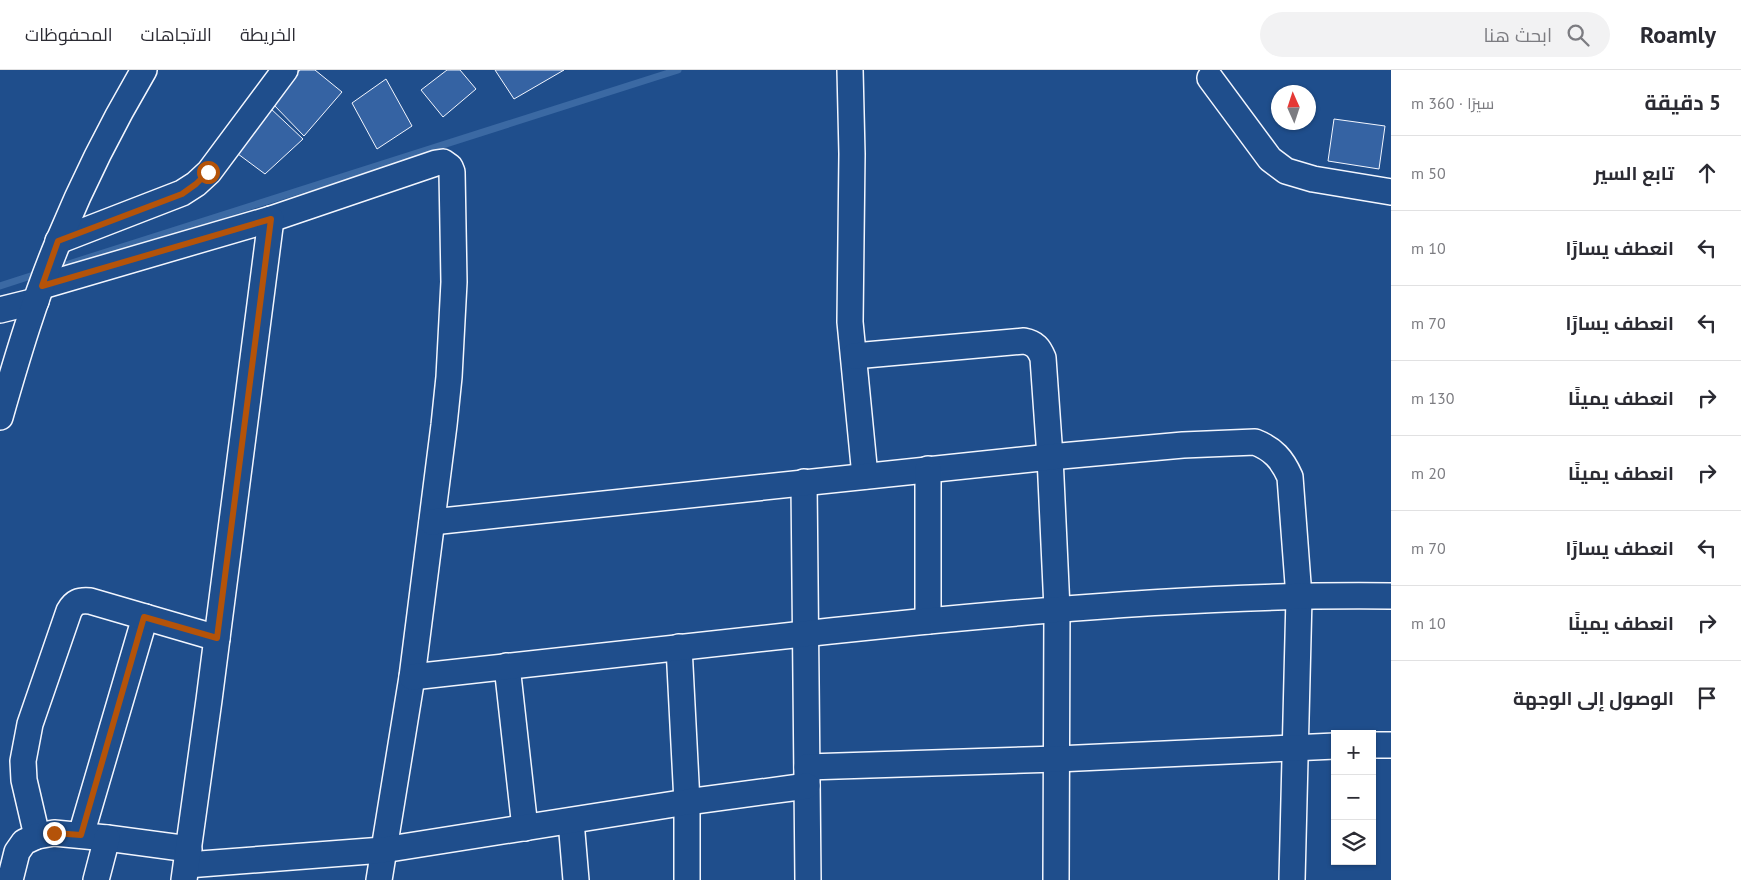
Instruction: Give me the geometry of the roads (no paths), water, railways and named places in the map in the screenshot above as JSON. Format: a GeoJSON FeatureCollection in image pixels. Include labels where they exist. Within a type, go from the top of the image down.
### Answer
{"type":"FeatureCollection","features":[{"type":"Feature","properties":{"kind":"street"},"geometry":{"type":"LineString","coordinates":[[0,417],[58,241],[95,162],[144,70]]}},
{"type":"Feature","properties":{"kind":"street"},"geometry":{"type":"LineString","coordinates":[[58,241],[182,194],[196,184],[223,154],[285,70]]}},
{"type":"Feature","properties":{"kind":"street"},"geometry":{"type":"LineString","coordinates":[[850,70],[852,154],[850,322],[865,476]]}},
{"type":"Feature","properties":{"kind":"street"},"geometry":{"type":"LineString","coordinates":[[1210,78],[1270,159],[1286,171],[1313,179],[1391,192]]}},
{"type":"Feature","properties":{"kind":"street"},"geometry":{"type":"LineString","coordinates":[[0,310],[39,294],[436,163],[444,162],[450,167],[452,172],[454,282],[449,377],[412,677],[379,880]]}},
{"type":"Feature","properties":{"kind":"street"},"geometry":{"type":"LineString","coordinates":[[187,865],[271,219]]}},
{"type":"Feature","properties":{"kind":"street"},"geometry":{"type":"LineString","coordinates":[[854,356],[1024,342],[1032,343],[1039,348],[1043,358],[1050,457],[1056,609],[1056,880]]}},
{"type":"Feature","properties":{"kind":"street"},"geometry":{"type":"LineString","coordinates":[[432,522],[1050,457],[1183,445],[1255,442],[1265,446],[1276,453],[1285,464],[1290,477],[1299,597],[1292,880]]}},
{"type":"Feature","properties":{"kind":"street"},"geometry":{"type":"LineString","coordinates":[[928,469],[928,621]]}},
{"type":"Feature","properties":{"kind":"street"},"geometry":{"type":"LineString","coordinates":[[804,482],[808,880]]}},
{"type":"Feature","properties":{"kind":"street"},"geometry":{"type":"LineString","coordinates":[[412,677],[806,633],[1056,609],[1204,599],[1391,596]]}},
{"type":"Feature","properties":{"kind":"street"},"geometry":{"type":"LineString","coordinates":[[37,836],[24,780],[22,762],[30,724],[73,604],[84,600],[217,638]]}},
{"type":"Feature","properties":{"kind":"street"},"geometry":{"type":"LineString","coordinates":[[81,835],[144,617]]}},
{"type":"Feature","properties":{"kind":"street"},"geometry":{"type":"LineString","coordinates":[[679,647],[687,802],[688,880]]}},
{"type":"Feature","properties":{"kind":"street"},"geometry":{"type":"LineString","coordinates":[[507,666],[525,828]]}},
{"type":"Feature","properties":{"kind":"street"},"geometry":{"type":"LineString","coordinates":[[1376,745],[1391,745]]}},
{"type":"Feature","properties":{"kind":"street"},"geometry":{"type":"LineString","coordinates":[[10,880],[17,852],[24,842],[37,836],[54,833],[107,838],[187,865],[383,850],[687,802],[807,777],[1057,759],[1331,746]]}},
{"type":"Feature","properties":{"kind":"street"},"geometry":{"type":"LineString","coordinates":[[571,821],[576,880]]}},
{"type":"Feature","properties":{"kind":"street"},"geometry":{"type":"LineString","coordinates":[[96,880],[107,838]]}},
{"type":"Feature","properties":{"kind":"waterway"},"geometry":{"type":"LineString","coordinates":[[53,269],[678,70]]}},
{"type":"Feature","properties":{"kind":"waterway"},"geometry":{"type":"LineString","coordinates":[[0,286],[40,273]]}}]}
